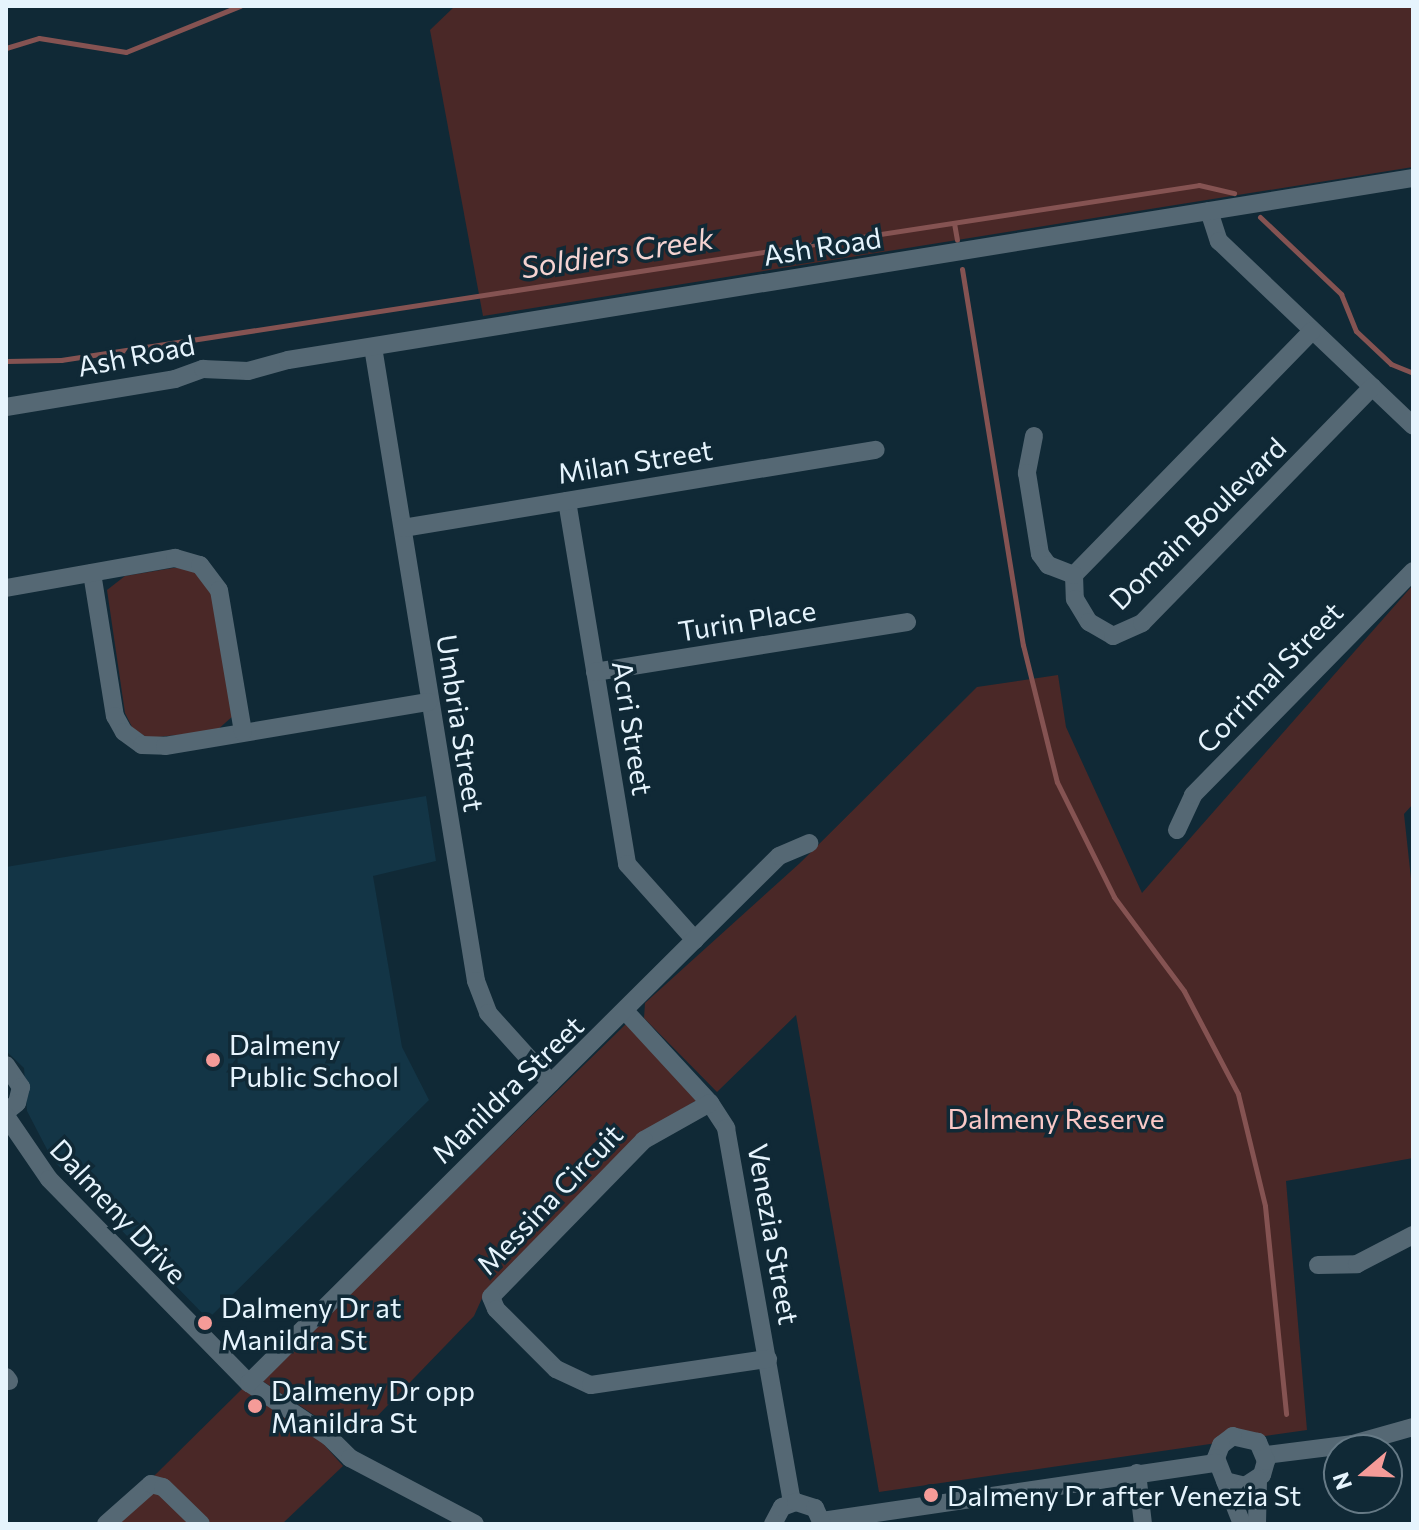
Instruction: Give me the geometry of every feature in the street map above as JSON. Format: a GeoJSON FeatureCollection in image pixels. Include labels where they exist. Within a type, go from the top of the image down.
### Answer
{"type":"FeatureCollection","features":[{"type":"Feature","properties":{"kind":"street","name":"Ash Road"},"geometry":{"type":"LineString","coordinates":[[6,407],[175,379],[203,369],[248,371],[373,347],[1413,178]]}},
{"type":"Feature","properties":{"kind":"street"},"geometry":{"type":"LineString","coordinates":[[1209,211],[1219,241],[1413,426]]}},
{"type":"Feature","properties":{"kind":"street","name":"Domain Boulevard"},"geometry":{"type":"LineString","coordinates":[[1312,331],[1074,575],[1075,599],[1089,622],[1113,636],[1135,628],[1372,387]]}},
{"type":"Feature","properties":{"kind":"street","name":"Umbria Street"},"geometry":{"type":"LineString","coordinates":[[373,347],[428,702],[481,1002],[551,1083]]}},
{"type":"Feature","properties":{"kind":"street","name":"Domain Boulevard"},"geometry":{"type":"LineString","coordinates":[[1034,436],[1027,473],[1040,554],[1048,565],[1074,575]]}},
{"type":"Feature","properties":{"kind":"street","name":"Milan Street"},"geometry":{"type":"LineString","coordinates":[[403,528],[876,450]]}},
{"type":"Feature","properties":{"kind":"street","name":"Acri Street"},"geometry":{"type":"LineString","coordinates":[[567,501],[627,864],[695,940]]}},
{"type":"Feature","properties":{"kind":"street"},"geometry":{"type":"LineString","coordinates":[[6,588],[175,558],[206,569],[219,590],[243,732]]}},
{"type":"Feature","properties":{"kind":"street","name":"Corrimal Street"},"geometry":{"type":"LineString","coordinates":[[1177,830],[1193,795],[1413,571]]}},
{"type":"Feature","properties":{"kind":"street"},"geometry":{"type":"LineString","coordinates":[[92,573],[115,716],[124,732],[155,747],[428,702]]}},
{"type":"Feature","properties":{"kind":"street","name":"Turin Place"},"geometry":{"type":"LineString","coordinates":[[595,672],[907,622]]}},
{"type":"Feature","properties":{"kind":"street","name":"Manildra Street"},"geometry":{"type":"LineString","coordinates":[[249,1383],[626,1012],[779,856],[809,843]]}},
{"type":"Feature","properties":{"kind":"street","name":"Venezia Street"},"geometry":{"type":"LineString","coordinates":[[626,1012],[710,1103],[726,1128],[736,1164],[792,1502]]}},
{"type":"Feature","properties":{"kind":"street"},"geometry":{"type":"LineString","coordinates":[[6,1065],[21,1087],[17,1103],[6,1114]]}},
{"type":"Feature","properties":{"kind":"street","name":"Messina Circuit"},"geometry":{"type":"LineString","coordinates":[[710,1103],[644,1140],[491,1297],[496,1309],[556,1369],[591,1385],[768,1359]]}},
{"type":"Feature","properties":{"kind":"street","name":"Dalmeny Drive"},"geometry":{"type":"LineString","coordinates":[[6,1114],[23,1147],[59,1190],[249,1383],[329,1437],[350,1458],[473,1524]]}},
{"type":"Feature","properties":{"kind":"street"},"geometry":{"type":"LineString","coordinates":[[1318,1265],[1357,1264],[1413,1235]]}},
{"type":"Feature","properties":{"kind":"street"},"geometry":{"type":"LineString","coordinates":[[1266,1455],[1353,1444],[1413,1427]]}},
{"type":"Feature","properties":{"kind":"street"},"geometry":{"type":"LineString","coordinates":[[1242,1524],[1216,1463],[1221,1445],[1238,1435],[1253,1439],[1266,1455]]}},
{"type":"Feature","properties":{"kind":"street"},"geometry":{"type":"LineString","coordinates":[[1257,1524],[1258,1479],[1266,1455]]}},
{"type":"Feature","properties":{"kind":"street"},"geometry":{"type":"LineString","coordinates":[[773,1524],[779,1510],[792,1502],[811,1505],[822,1523],[1216,1463]]}},
{"type":"Feature","properties":{"kind":"street"},"geometry":{"type":"LineString","coordinates":[[1137,1473],[1143,1524]]}},
{"type":"Feature","properties":{"kind":"street"},"geometry":{"type":"LineString","coordinates":[[1225,1481],[1245,1486],[1258,1479]]}},
{"type":"Feature","properties":{"kind":"street"},"geometry":{"type":"LineString","coordinates":[[106,1524],[151,1484],[163,1487],[201,1524]]}},
{"type":"Feature","properties":{"kind":"shaded area","name":"Dalmeny Public School"},"geometry":{"type":"Polygon","coordinates":[[[426,796],[436,861],[373,876],[402,1047],[429,1100],[208,1319],[52,1159],[27,1111],[24,1068],[6,1051],[6,867],[426,796]]]}},
{"type":"Feature","properties":{"kind":"green space"},"geometry":{"type":"Polygon","coordinates":[[[455,6],[1413,6],[1413,167],[483,316],[430,30],[455,6]]]}},
{"type":"Feature","properties":{"kind":"green space"},"geometry":{"type":"Polygon","coordinates":[[[192,568],[215,597],[233,716],[216,731],[148,738],[133,729],[125,713],[107,590],[125,576],[192,568]]]}},
{"type":"Feature","properties":{"kind":"green space","name":"Dalmeny Reserve"},"geometry":{"type":"Polygon","coordinates":[[[1413,585],[1413,804],[1404,814],[1413,897],[1413,1158],[1286,1181],[1307,1430],[879,1492],[796,1015],[717,1092],[644,1018],[645,1003],[800,863],[977,687],[1058,675],[1066,727],[1142,893],[1413,585]]]}},
{"type":"Feature","properties":{"kind":"green space"},"geometry":{"type":"Polygon","coordinates":[[[627,1023],[697,1100],[645,1131],[483,1296],[474,1316],[360,1434],[329,1425],[261,1380],[627,1023]]]}},
{"type":"Feature","properties":{"kind":"green space"},"geometry":{"type":"Polygon","coordinates":[[[243,1388],[320,1440],[343,1466],[282,1524],[207,1524],[154,1476],[243,1388]]]}},
{"type":"Feature","properties":{"kind":"green space"},"geometry":{"type":"Polygon","coordinates":[[[150,1492],[165,1496],[194,1524],[117,1524],[150,1492]]]}},
{"type":"Feature","properties":{"kind":"waterway"},"geometry":{"type":"LineString","coordinates":[[6,48],[39,38],[126,52],[240,6]]}},
{"type":"Feature","properties":{"kind":"waterway","name":"Soldiers Creek"},"geometry":{"type":"LineString","coordinates":[[6,361],[61,360],[1199,185],[1234,193]]}},
{"type":"Feature","properties":{"kind":"waterway","name":"Soldiers Creek"},"geometry":{"type":"LineString","coordinates":[[1260,217],[1341,294],[1356,331],[1391,364],[1413,373]]}},
{"type":"Feature","properties":{"kind":"waterway"},"geometry":{"type":"LineString","coordinates":[[954,223],[957,240]]}},
{"type":"Feature","properties":{"kind":"waterway"},"geometry":{"type":"LineString","coordinates":[[962,269],[1023,645],[1057,782],[1114,897],[1184,991],[1238,1094],[1265,1206],[1286,1414]]}},
{"type":"Feature","properties":{"kind":"place","name":"Dalmeny Public School"},"geometry":{"type":"Point","coordinates":[213,1060]}},
{"type":"Feature","properties":{"kind":"place","name":"Dalmeny Dr at Manildra St"},"geometry":{"type":"Point","coordinates":[205,1323]}},
{"type":"Feature","properties":{"kind":"place","name":"Dalmeny Dr opp Manildra St"},"geometry":{"type":"Point","coordinates":[255,1406]}},
{"type":"Feature","properties":{"kind":"place","name":"Dalmeny Dr after Venezia St"},"geometry":{"type":"Point","coordinates":[931,1495]}}]}
